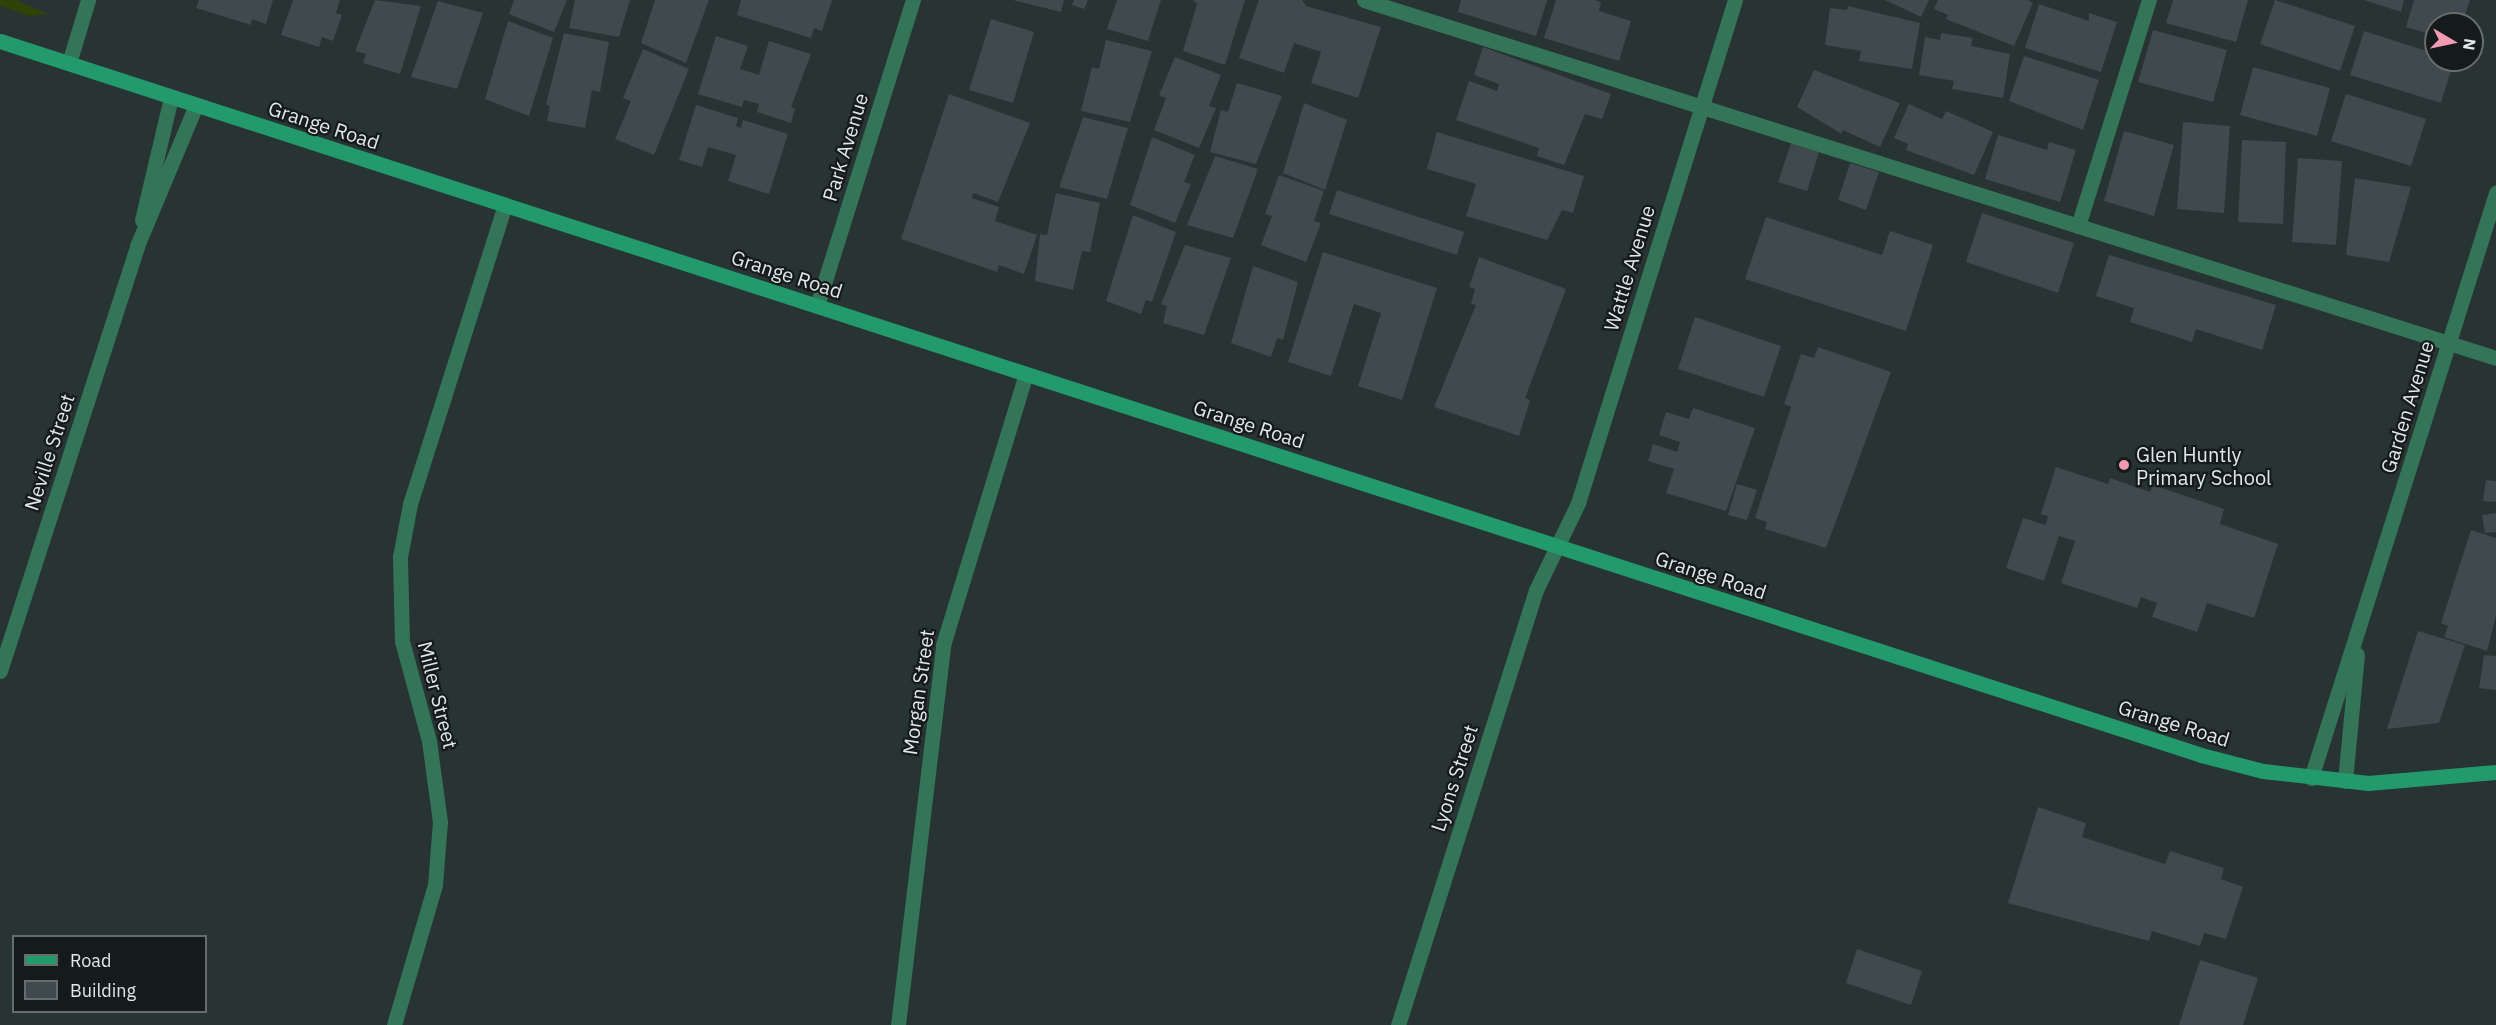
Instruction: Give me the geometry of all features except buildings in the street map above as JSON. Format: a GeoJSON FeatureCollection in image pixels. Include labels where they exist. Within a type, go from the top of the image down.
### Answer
{"type":"FeatureCollection","features":[{"type":"Feature","properties":{"kind":"main road","name":"Grange Road"},"geometry":{"type":"LineString","coordinates":[[0,41],[2201,755],[2311,778],[2345,782],[2496,772]]}},
{"type":"Feature","properties":{"kind":"street"},"geometry":{"type":"LineString","coordinates":[[69,63],[88,0]]}},
{"type":"Feature","properties":{"kind":"street","name":"Park Avenue"},"geometry":{"type":"LineString","coordinates":[[817,306],[913,0]]}},
{"type":"Feature","properties":{"kind":"street"},"geometry":{"type":"LineString","coordinates":[[1364,0],[1702,104],[2448,345],[2496,358]]}},
{"type":"Feature","properties":{"kind":"street","name":"Wattle Avenue"},"geometry":{"type":"LineString","coordinates":[[1557,546],[1573,518],[1735,0]]}},
{"type":"Feature","properties":{"kind":"street"},"geometry":{"type":"LineString","coordinates":[[2078,226],[2149,0]]}},
{"type":"Feature","properties":{"kind":"street","name":"Neville Street"},"geometry":{"type":"LineString","coordinates":[[137,246],[171,97]]}},
{"type":"Feature","properties":{"kind":"street","name":"Neville Street"},"geometry":{"type":"LineString","coordinates":[[0,671],[137,246],[196,105]]}},
{"type":"Feature","properties":{"kind":"street","name":"Garden Avenue"},"geometry":{"type":"LineString","coordinates":[[2311,778],[2323,729],[2360,634],[2496,193]]}},
{"type":"Feature","properties":{"kind":"street","name":"Miller Street"},"geometry":{"type":"LineString","coordinates":[[394,1025],[435,885],[440,822],[429,741],[402,641],[400,556],[410,504],[505,205]]}},
{"type":"Feature","properties":{"kind":"street","name":"Morgan Street"},"geometry":{"type":"LineString","coordinates":[[898,1025],[943,645],[1026,374]]}},
{"type":"Feature","properties":{"kind":"street","name":"Lyons Street"},"geometry":{"type":"LineString","coordinates":[[1398,1025],[1536,590],[1557,546]]}},
{"type":"Feature","properties":{"kind":"street","name":"Garden Avenue"},"geometry":{"type":"LineString","coordinates":[[2345,782],[2360,634]]}},
{"type":"Feature","properties":{"kind":"green space"},"geometry":{"type":"Polygon","coordinates":[[[0,0],[16,0],[48,14],[29,16],[0,6],[0,0]]]}},
{"type":"Feature","properties":{"kind":"place","name":"Glen Huntly Primary School"},"geometry":{"type":"Point","coordinates":[2124,465]}}]}
